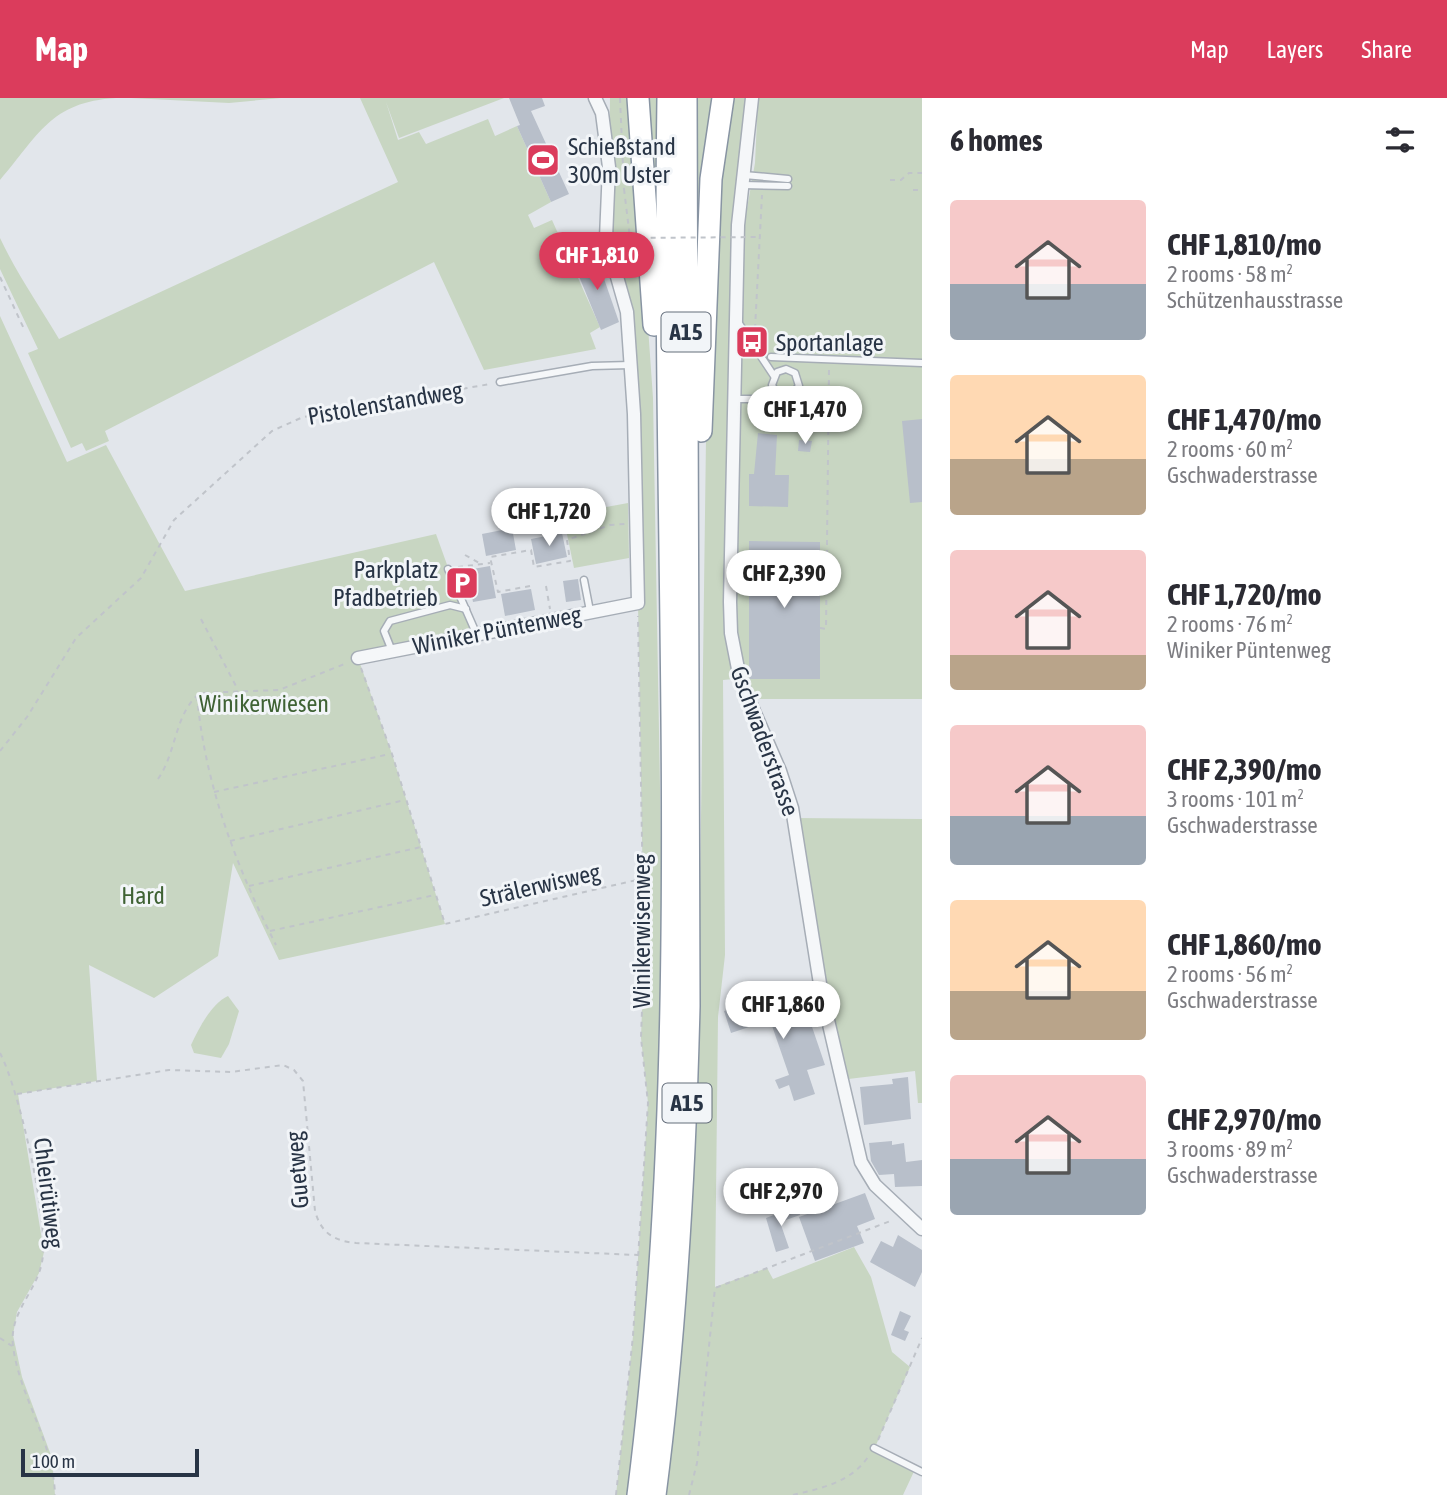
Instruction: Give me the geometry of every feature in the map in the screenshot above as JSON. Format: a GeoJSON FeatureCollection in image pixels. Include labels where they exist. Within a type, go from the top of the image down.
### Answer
{"type":"FeatureCollection","features":[{"type":"Feature","properties":{"kind":"highway"},"geometry":{"type":"LineString","coordinates":[[638,98],[662,454],[668,487]]}},
{"type":"Feature","properties":{"kind":"highway","name":"A15"},"geometry":{"type":"LineString","coordinates":[[638,1495],[657,1309],[672,1005],[673,703],[668,487],[668,98]]}},
{"type":"Feature","properties":{"kind":"highway","name":"A15"},"geometry":{"type":"LineString","coordinates":[[655,1495],[676,1300],[686,1140],[691,856],[685,270],[686,98]]}},
{"type":"Feature","properties":{"kind":"highway"},"geometry":{"type":"LineString","coordinates":[[690,565],[699,548],[702,379],[711,179],[723,98]]}},
{"type":"Feature","properties":{"kind":"street"},"geometry":{"type":"LineString","coordinates":[[595,98],[603,120],[609,167],[606,237],[627,312],[638,603]]}},
{"type":"Feature","properties":{"kind":"street","name":"Gschwaderstrasse"},"geometry":{"type":"LineString","coordinates":[[752,98],[741,180],[736,319],[730,602],[734,656],[747,699],[780,771],[792,808],[821,990],[861,1162],[875,1185],[922,1229]]}},
{"type":"Feature","properties":{"kind":"street","name":"Winiker Püntenweg"},"geometry":{"type":"LineString","coordinates":[[358,658],[638,603]]}},
{"type":"Feature","properties":{"kind":"lane"},"geometry":{"type":"LineString","coordinates":[[741,180],[788,182]]}},
{"type":"Feature","properties":{"kind":"lane"},"geometry":{"type":"LineString","coordinates":[[736,319],[774,376],[772,385],[776,394]]}},
{"type":"Feature","properties":{"kind":"lane"},"geometry":{"type":"LineString","coordinates":[[771,358],[922,363]]}},
{"type":"Feature","properties":{"kind":"lane"},"geometry":{"type":"LineString","coordinates":[[786,369],[787,358]]}},
{"type":"Feature","properties":{"kind":"lane"},"geometry":{"type":"LineString","coordinates":[[500,382],[592,366],[630,365]]}},
{"type":"Feature","properties":{"kind":"lane"},"geometry":{"type":"LineString","coordinates":[[774,376],[786,369]]}},
{"type":"Feature","properties":{"kind":"lane"},"geometry":{"type":"LineString","coordinates":[[734,399],[760,399],[776,394],[790,396],[799,386],[798,376],[786,369]]}},
{"type":"Feature","properties":{"kind":"lane"},"geometry":{"type":"LineString","coordinates":[[448,569],[477,633]]}},
{"type":"Feature","properties":{"kind":"lane"},"geometry":{"type":"LineString","coordinates":[[584,580],[590,611]]}},
{"type":"Feature","properties":{"kind":"lane"},"geometry":{"type":"LineString","coordinates":[[392,651],[384,631],[390,621],[450,606],[466,608]]}},
{"type":"Feature","properties":{"kind":"lane"},"geometry":{"type":"LineString","coordinates":[[874,1448],[922,1472]]}},
{"type":"Feature","properties":{"kind":"path"},"geometry":{"type":"LineString","coordinates":[[620,98],[629,238],[760,237]]}},
{"type":"Feature","properties":{"kind":"path"},"geometry":{"type":"LineString","coordinates":[[890,180],[901,180],[909,173],[922,173]]}},
{"type":"Feature","properties":{"kind":"path"},"geometry":{"type":"LineString","coordinates":[[913,190],[922,190]]}},
{"type":"Feature","properties":{"kind":"path"},"geometry":{"type":"LineString","coordinates":[[755,332],[762,195]]}},
{"type":"Feature","properties":{"kind":"path"},"geometry":{"type":"LineString","coordinates":[[0,277],[24,329]]}},
{"type":"Feature","properties":{"kind":"path"},"geometry":{"type":"LineString","coordinates":[[820,628],[826,629],[830,360]]}},
{"type":"Feature","properties":{"kind":"path","name":"Pistolenstandweg"},"geometry":{"type":"LineString","coordinates":[[0,751],[27,718],[76,638],[141,578],[174,520],[272,431],[303,417],[500,382]]}},
{"type":"Feature","properties":{"kind":"path"},"geometry":{"type":"LineString","coordinates":[[530,586],[498,592],[490,557],[531,550],[534,567],[570,561],[567,540],[610,525],[636,524]]}},
{"type":"Feature","properties":{"kind":"path"},"geometry":{"type":"LineString","coordinates":[[465,555],[482,565]]}},
{"type":"Feature","properties":{"kind":"path"},"geometry":{"type":"LineString","coordinates":[[448,569],[491,562]]}},
{"type":"Feature","properties":{"kind":"path"},"geometry":{"type":"LineString","coordinates":[[546,586],[552,619]]}},
{"type":"Feature","properties":{"kind":"path","name":"Winikerwisenweg"},"geometry":{"type":"LineString","coordinates":[[616,1495],[639,1255],[648,1103],[642,1038],[638,603]]}},
{"type":"Feature","properties":{"kind":"path"},"geometry":{"type":"LineString","coordinates":[[201,619],[239,691]]}},
{"type":"Feature","properties":{"kind":"path"},"geometry":{"type":"LineString","coordinates":[[159,779],[185,710],[197,695],[207,691],[289,688],[358,658],[392,754],[436,895],[269,931]]}},
{"type":"Feature","properties":{"kind":"path"},"geometry":{"type":"LineString","coordinates":[[197,695],[214,792],[229,841],[276,945]]}},
{"type":"Feature","properties":{"kind":"path"},"geometry":{"type":"LineString","coordinates":[[214,792],[392,754]]}},
{"type":"Feature","properties":{"kind":"path"},"geometry":{"type":"LineString","coordinates":[[229,841],[406,800]]}},
{"type":"Feature","properties":{"kind":"path"},"geometry":{"type":"LineString","coordinates":[[248,887],[421,848]]}},
{"type":"Feature","properties":{"kind":"path","name":"Strälerwisweg"},"geometry":{"type":"LineString","coordinates":[[436,895],[444,924],[642,879]]}},
{"type":"Feature","properties":{"kind":"path","name":"Chleirütiweg"},"geometry":{"type":"LineString","coordinates":[[0,1054],[17,1094],[44,1252],[39,1273],[17,1312],[13,1347],[52,1458],[55,1495]]}},
{"type":"Feature","properties":{"kind":"path","name":"Guetweg"},"geometry":{"type":"LineString","coordinates":[[17,1094],[151,1072],[231,1072],[283,1065],[295,1070],[303,1081],[315,1211],[320,1224],[334,1238],[356,1243],[639,1255]]}},
{"type":"Feature","properties":{"kind":"path"},"geometry":{"type":"LineString","coordinates":[[689,1495],[697,1463],[715,1288],[907,1214]]}},
{"type":"Feature","properties":{"kind":"path"},"geometry":{"type":"LineString","coordinates":[[0,1338],[13,1347]]}},
{"type":"Feature","properties":{"kind":"path"},"geometry":{"type":"LineString","coordinates":[[793,1495],[841,1481],[864,1464],[874,1448],[922,1338]]}},
{"type":"Feature","properties":{"kind":"green space"},"geometry":{"type":"Polygon","coordinates":[[[0,98],[116,98],[76,106],[61,114],[36,135],[0,180],[0,98]]]}},
{"type":"Feature","properties":{"kind":"green space"},"geometry":{"type":"Polygon","coordinates":[[[131,98],[281,98],[229,103],[131,98]]]}},
{"type":"Feature","properties":{"kind":"green space"},"geometry":{"type":"Polygon","coordinates":[[[360,98],[504,98],[399,138],[386,102],[398,140],[419,132],[426,144],[488,119],[495,136],[517,126],[551,202],[528,215],[534,228],[552,220],[600,327],[590,333],[596,349],[484,370],[434,262],[105,431],[109,441],[86,451],[82,443],[71,448],[28,353],[38,349],[0,269],[0,238],[59,339],[398,182],[360,98]]]}},
{"type":"Feature","properties":{"kind":"green space"},"geometry":{"type":"Polygon","coordinates":[[[610,98],[632,98],[653,398],[663,955],[659,1096],[647,1305],[628,1495],[616,1495],[633,1336],[648,1103],[641,1038],[644,954],[638,603],[627,311],[608,250],[610,98]]]}},
{"type":"Feature","properties":{"kind":"green space"},"geometry":{"type":"Polygon","coordinates":[[[644,98],[658,98],[658,283],[644,98]]]}},
{"type":"Feature","properties":{"kind":"green space"},"geometry":{"type":"Polygon","coordinates":[[[696,98],[716,98],[697,279],[696,98]]]}},
{"type":"Feature","properties":{"kind":"green space"},"geometry":{"type":"Polygon","coordinates":[[[729,98],[747,98],[733,226],[725,637],[734,679],[723,680],[725,955],[718,1017],[715,1287],[767,1268],[773,1279],[854,1247],[871,1277],[892,1352],[910,1367],[876,1445],[917,1465],[903,1495],[666,1495],[681,1349],[698,1047],[706,438],[715,204],[729,98]]]}},
{"type":"Feature","properties":{"kind":"green space"},"geometry":{"type":"Polygon","coordinates":[[[758,98],[922,98],[922,699],[747,699],[736,630],[742,237],[755,163],[758,98]]]}},
{"type":"Feature","properties":{"kind":"green space"},"geometry":{"type":"Polygon","coordinates":[[[0,316],[67,462],[106,445],[185,591],[436,534],[459,598],[476,633],[358,658],[392,754],[445,924],[279,960],[233,863],[218,956],[154,998],[89,965],[97,1081],[18,1094],[44,1252],[39,1273],[17,1312],[13,1335],[22,1377],[52,1458],[55,1495],[0,1495],[0,316]]]}},
{"type":"Feature","properties":{"kind":"green space"},"geometry":{"type":"Polygon","coordinates":[[[628,503],[629,558],[574,568],[563,515],[628,503]]]}},
{"type":"Feature","properties":{"kind":"green space"},"geometry":{"type":"Polygon","coordinates":[[[793,818],[922,819],[922,1103],[918,1103],[915,1071],[840,1080],[793,818]]]}},
{"type":"Feature","properties":{"kind":"green space"},"geometry":{"type":"Polygon","coordinates":[[[228,996],[239,1011],[229,1044],[221,1058],[194,1053],[191,1045],[202,1024],[216,1005],[228,996]]]}},
{"type":"Feature","properties":{"kind":"building","name":"Schießstand 300m Uster"},"geometry":{"type":"Polygon","coordinates":[[[509,98],[542,98],[545,106],[531,111],[569,194],[551,202],[517,126],[520,125],[509,98]]]}},
{"type":"Feature","properties":{"kind":"building"},"geometry":{"type":"Polygon","coordinates":[[[592,256],[602,273],[619,322],[601,330],[574,264],[592,256]]]}},
{"type":"Feature","properties":{"kind":"building"},"geometry":{"type":"Polygon","coordinates":[[[790,406],[815,408],[813,422],[795,421],[796,416],[789,415],[790,406]]]}},
{"type":"Feature","properties":{"kind":"building"},"geometry":{"type":"Polygon","coordinates":[[[922,419],[922,502],[910,503],[902,421],[922,419]]]}},
{"type":"Feature","properties":{"kind":"building"},"geometry":{"type":"Polygon","coordinates":[[[758,433],[777,435],[775,475],[789,475],[788,507],[749,506],[749,474],[754,474],[758,433]]]}},
{"type":"Feature","properties":{"kind":"building"},"geometry":{"type":"Polygon","coordinates":[[[799,440],[812,441],[810,452],[798,451],[799,440]]]}},
{"type":"Feature","properties":{"kind":"building"},"geometry":{"type":"Polygon","coordinates":[[[512,528],[516,550],[486,556],[482,534],[512,528]]]}},
{"type":"Feature","properties":{"kind":"building"},"geometry":{"type":"Polygon","coordinates":[[[562,533],[567,557],[536,564],[531,539],[562,533]]]}},
{"type":"Feature","properties":{"kind":"building"},"geometry":{"type":"Polygon","coordinates":[[[749,541],[820,542],[820,679],[749,679],[749,541]]]}},
{"type":"Feature","properties":{"kind":"building"},"geometry":{"type":"Polygon","coordinates":[[[490,566],[496,598],[473,602],[467,570],[490,566]]]}},
{"type":"Feature","properties":{"kind":"building"},"geometry":{"type":"Polygon","coordinates":[[[578,579],[581,600],[566,602],[563,581],[578,579]]]}},
{"type":"Feature","properties":{"kind":"building"},"geometry":{"type":"Polygon","coordinates":[[[531,589],[535,610],[505,616],[501,594],[531,589]]]}},
{"type":"Feature","properties":{"kind":"building"},"geometry":{"type":"Polygon","coordinates":[[[771,986],[784,1026],[809,1018],[825,1065],[807,1070],[815,1094],[794,1101],[789,1085],[779,1089],[775,1080],[789,1075],[770,1020],[731,1033],[724,1011],[762,998],[759,990],[771,986]]]}},
{"type":"Feature","properties":{"kind":"building"},"geometry":{"type":"Polygon","coordinates":[[[908,1077],[911,1119],[864,1125],[860,1087],[893,1084],[892,1079],[908,1077]]]}},
{"type":"Feature","properties":{"kind":"building"},"geometry":{"type":"Polygon","coordinates":[[[892,1141],[892,1145],[904,1143],[906,1162],[922,1160],[922,1186],[895,1187],[894,1174],[879,1175],[871,1161],[869,1143],[892,1141]]]}},
{"type":"Feature","properties":{"kind":"building"},"geometry":{"type":"Polygon","coordinates":[[[865,1193],[875,1219],[857,1226],[864,1243],[815,1261],[799,1217],[865,1193]]]}},
{"type":"Feature","properties":{"kind":"building"},"geometry":{"type":"Polygon","coordinates":[[[797,1206],[800,1215],[780,1222],[789,1248],[776,1252],[766,1218],[797,1206]]]}},
{"type":"Feature","properties":{"kind":"building"},"geometry":{"type":"Polygon","coordinates":[[[898,1235],[922,1250],[922,1272],[915,1287],[870,1262],[881,1241],[893,1247],[898,1235]]]}},
{"type":"Feature","properties":{"kind":"building"},"geometry":{"type":"Polygon","coordinates":[[[900,1311],[911,1316],[904,1330],[909,1332],[905,1341],[891,1335],[900,1311]]]}},
{"type":"Feature","properties":{"kind":"place","name":"Schießstand 300m Uster"},"geometry":{"type":"Point","coordinates":[543,160]}},
{"type":"Feature","properties":{"kind":"place","name":"Sportanlage"},"geometry":{"type":"Point","coordinates":[752,342]}},
{"type":"Feature","properties":{"kind":"place","name":"Parkplatz Pfadbetrieb"},"geometry":{"type":"Point","coordinates":[462,583]}},
{"type":"Feature","properties":{"kind":"park label","name":"Winikerwiesen"},"geometry":{"type":"Point","coordinates":[264,703]}},
{"type":"Feature","properties":{"kind":"park label","name":"Hard"},"geometry":{"type":"Point","coordinates":[143,895]}}]}
